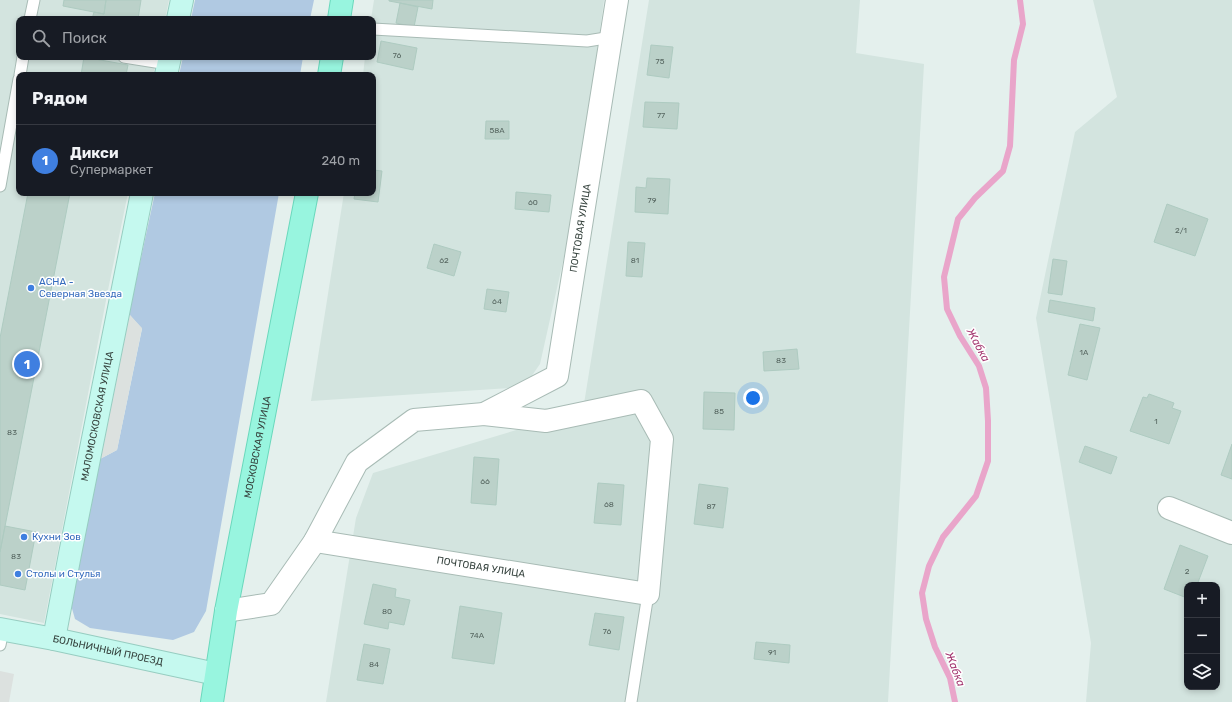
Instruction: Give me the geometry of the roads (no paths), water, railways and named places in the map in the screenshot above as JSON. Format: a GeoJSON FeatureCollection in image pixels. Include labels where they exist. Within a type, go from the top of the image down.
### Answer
{"type":"FeatureCollection","features":[{"type":"Feature","properties":{"kind":"main road"},"geometry":{"type":"LineString","coordinates":[[339,16],[342,0]]}},
{"type":"Feature","properties":{"kind":"main road"},"geometry":{"type":"LineString","coordinates":[[330,72],[332,60]]}},
{"type":"Feature","properties":{"kind":"main road","name":"МОСКОВСКАЯ УЛИЦА"},"geometry":{"type":"LineString","coordinates":[[212,702],[226,611],[306,196]]}},
{"type":"Feature","properties":{"kind":"street"},"geometry":{"type":"LineString","coordinates":[[179,16],[182,0]]}},
{"type":"Feature","properties":{"kind":"street","name":"ПОЧТОВАЯ УЛИЦА"},"geometry":{"type":"LineString","coordinates":[[484,414],[557,376],[617,0]]}},
{"type":"Feature","properties":{"kind":"street","name":"МАЛОМОСКОВСКАЯ УЛИЦА"},"geometry":{"type":"LineString","coordinates":[[54,639],[141,196]]}},
{"type":"Feature","properties":{"kind":"street","name":"ПОЧТОВАЯ УЛИЦА"},"geometry":{"type":"LineString","coordinates":[[226,611],[271,604],[315,541],[357,462],[414,420],[484,414],[546,421],[640,401],[662,439],[648,594],[315,541]]}},
{"type":"Feature","properties":{"kind":"street"},"geometry":{"type":"LineString","coordinates":[[1169,508],[1232,533]]}},
{"type":"Feature","properties":{"kind":"street","name":"БОЛЬНИЧНЫЙ ПРОЕЗД"},"geometry":{"type":"LineString","coordinates":[[1,635],[54,639],[216,674]]}},
{"type":"Feature","properties":{"kind":"lane"},"geometry":{"type":"LineString","coordinates":[[31,16],[34,0]]}},
{"type":"Feature","properties":{"kind":"lane"},"geometry":{"type":"LineString","coordinates":[[376,29],[587,41],[612,37]]}},
{"type":"Feature","properties":{"kind":"lane"},"geometry":{"type":"LineString","coordinates":[[20,72],[22,60]]}},
{"type":"Feature","properties":{"kind":"lane"},"geometry":{"type":"LineString","coordinates":[[140,60],[168,65]]}},
{"type":"Feature","properties":{"kind":"lane"},"geometry":{"type":"LineString","coordinates":[[0,186],[16,96]]}},
{"type":"Feature","properties":{"kind":"lane","name":"ПОЧТОВАЯ УЛИЦА"},"geometry":{"type":"LineString","coordinates":[[631,702],[648,594]]}},
{"type":"Feature","properties":{"kind":"waterway","name":"Жабка"},"geometry":{"type":"LineString","coordinates":[[955,702],[950,678],[935,647],[926,619],[922,593],[929,566],[943,537],[976,496],[988,461],[988,421],[986,388],[979,366],[960,336],[947,309],[944,277],[958,219],[975,198],[1003,171],[1010,146],[1014,60],[1023,24],[1020,0]]}},
{"type":"Feature","properties":{"kind":"place","name":"АСНА - Северная Звезда"},"geometry":{"type":"Point","coordinates":[31,288]}},
{"type":"Feature","properties":{"kind":"place","name":"Дикси"},"geometry":{"type":"Point","coordinates":[27,364]}},
{"type":"Feature","properties":{"kind":"place","name":"Кухни Зов"},"geometry":{"type":"Point","coordinates":[24,537]}},
{"type":"Feature","properties":{"kind":"place","name":"Столы и Стулья"},"geometry":{"type":"Point","coordinates":[18,574]}}]}
